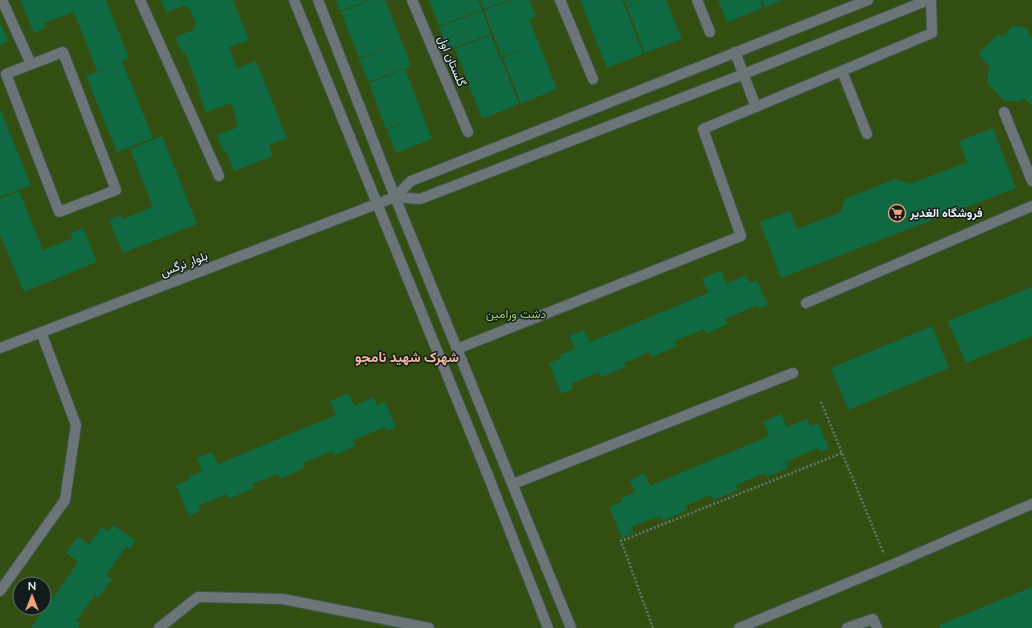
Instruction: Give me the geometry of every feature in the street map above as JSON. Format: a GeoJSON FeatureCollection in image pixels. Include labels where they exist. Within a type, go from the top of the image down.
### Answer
{"type":"FeatureCollection","features":[{"type":"Feature","properties":{"kind":"street"},"geometry":{"type":"LineString","coordinates":[[2,0],[31,64]]}},
{"type":"Feature","properties":{"kind":"street"},"geometry":{"type":"LineString","coordinates":[[140,0],[219,176]]}},
{"type":"Feature","properties":{"kind":"street"},"geometry":{"type":"LineString","coordinates":[[294,0],[376,205],[487,473],[548,628]]}},
{"type":"Feature","properties":{"kind":"street"},"geometry":{"type":"LineString","coordinates":[[318,0],[457,349],[571,628]]}},
{"type":"Feature","properties":{"kind":"street","name":"گلستان اول"},"geometry":{"type":"LineString","coordinates":[[412,0],[468,132]]}},
{"type":"Feature","properties":{"kind":"street"},"geometry":{"type":"LineString","coordinates":[[560,0],[593,79]]}},
{"type":"Feature","properties":{"kind":"street"},"geometry":{"type":"LineString","coordinates":[[697,0],[710,32]]}},
{"type":"Feature","properties":{"kind":"street"},"geometry":{"type":"LineString","coordinates":[[396,197],[411,181],[868,0]]}},
{"type":"Feature","properties":{"kind":"street"},"geometry":{"type":"LineString","coordinates":[[396,197],[420,199],[744,74],[929,0],[932,33],[703,129],[741,236],[457,349]]}},
{"type":"Feature","properties":{"kind":"street"},"geometry":{"type":"LineString","coordinates":[[63,52],[116,190],[59,212],[6,74],[31,64],[63,52]]}},
{"type":"Feature","properties":{"kind":"street"},"geometry":{"type":"LineString","coordinates":[[735,52],[756,107]]}},
{"type":"Feature","properties":{"kind":"street"},"geometry":{"type":"LineString","coordinates":[[842,71],[867,134]]}},
{"type":"Feature","properties":{"kind":"street"},"geometry":{"type":"LineString","coordinates":[[1004,112],[1032,181]]}},
{"type":"Feature","properties":{"kind":"street","name":"بلوار نرگس"},"geometry":{"type":"LineString","coordinates":[[0,348],[396,197]]}},
{"type":"Feature","properties":{"kind":"street"},"geometry":{"type":"LineString","coordinates":[[806,303],[1032,206]]}},
{"type":"Feature","properties":{"kind":"street"},"geometry":{"type":"LineString","coordinates":[[0,591],[65,500],[76,425],[41,332]]}},
{"type":"Feature","properties":{"kind":"street"},"geometry":{"type":"LineString","coordinates":[[513,484],[793,373]]}},
{"type":"Feature","properties":{"kind":"street"},"geometry":{"type":"LineString","coordinates":[[739,628],[889,566],[1032,504]]}},
{"type":"Feature","properties":{"kind":"street"},"geometry":{"type":"LineString","coordinates":[[159,628],[198,597],[283,599],[429,628]]}},
{"type":"Feature","properties":{"kind":"street"},"geometry":{"type":"LineString","coordinates":[[847,628],[873,619],[877,628]]}},
{"type":"Feature","properties":{"kind":"path"},"geometry":{"type":"LineString","coordinates":[[821,402],[889,566]]}},
{"type":"Feature","properties":{"kind":"path"},"geometry":{"type":"LineString","coordinates":[[654,628],[621,541],[842,453]]}},
{"type":"Feature","properties":{"kind":"green space","name":"دشت ورامین"},"geometry":{"type":"Polygon","coordinates":[[[0,0],[1032,0],[1032,628],[0,628],[0,0]]]}},
{"type":"Feature","properties":{"kind":"building"},"geometry":{"type":"Polygon","coordinates":[[[20,0],[106,0],[129,58],[97,71],[74,12],[44,23],[46,28],[34,33],[20,0]]]}},
{"type":"Feature","properties":{"kind":"building"},"geometry":{"type":"Polygon","coordinates":[[[161,0],[233,0],[249,40],[229,47],[237,68],[256,61],[287,138],[269,145],[273,156],[234,171],[226,151],[223,151],[217,135],[236,128],[237,123],[232,105],[228,104],[206,112],[198,92],[200,91],[185,52],[182,53],[175,37],[193,30],[196,24],[189,7],[183,6],[166,13],[161,0]]]}},
{"type":"Feature","properties":{"kind":"building"},"geometry":{"type":"Polygon","coordinates":[[[336,0],[369,0],[340,11],[336,0]]]}},
{"type":"Feature","properties":{"kind":"building"},"geometry":{"type":"Polygon","coordinates":[[[371,0],[385,0],[402,42],[359,58],[341,12],[371,0]]]}},
{"type":"Feature","properties":{"kind":"building"},"geometry":{"type":"Polygon","coordinates":[[[429,0],[478,0],[482,10],[439,26],[429,0]]]}},
{"type":"Feature","properties":{"kind":"building"},"geometry":{"type":"Polygon","coordinates":[[[480,0],[508,0],[484,9],[480,0]]]}},
{"type":"Feature","properties":{"kind":"building"},"geometry":{"type":"Polygon","coordinates":[[[511,0],[529,0],[536,17],[529,19],[557,89],[521,104],[503,58],[524,49],[502,57],[484,10],[511,0]]]}},
{"type":"Feature","properties":{"kind":"building"},"geometry":{"type":"Polygon","coordinates":[[[580,0],[622,0],[643,54],[607,68],[580,0]]]}},
{"type":"Feature","properties":{"kind":"building"},"geometry":{"type":"Polygon","coordinates":[[[624,0],[643,0],[627,6],[624,0]]]}},
{"type":"Feature","properties":{"kind":"building"},"geometry":{"type":"Polygon","coordinates":[[[644,0],[666,0],[682,39],[645,53],[627,7],[644,0]]]}},
{"type":"Feature","properties":{"kind":"building"},"geometry":{"type":"Polygon","coordinates":[[[718,0],[760,0],[763,8],[727,22],[718,0]]]}},
{"type":"Feature","properties":{"kind":"building"},"geometry":{"type":"Polygon","coordinates":[[[762,0],[784,0],[765,7],[762,0]]]}},
{"type":"Feature","properties":{"kind":"building"},"geometry":{"type":"Polygon","coordinates":[[[482,11],[491,34],[448,50],[439,27],[482,11]]]}},
{"type":"Feature","properties":{"kind":"building"},"geometry":{"type":"Polygon","coordinates":[[[0,22],[8,41],[0,45],[0,22]]]}},
{"type":"Feature","properties":{"kind":"building"},"geometry":{"type":"Polygon","coordinates":[[[1012,26],[1028,28],[1029,36],[1032,36],[1032,106],[1024,98],[1021,101],[1004,101],[987,83],[989,67],[979,55],[981,51],[998,35],[1003,36],[1012,26]]]}},
{"type":"Feature","properties":{"kind":"building"},"geometry":{"type":"Polygon","coordinates":[[[491,35],[500,58],[464,72],[455,49],[491,35]]]}},
{"type":"Feature","properties":{"kind":"building"},"geometry":{"type":"Polygon","coordinates":[[[402,42],[411,66],[368,82],[359,59],[402,42]]]}},
{"type":"Feature","properties":{"kind":"building"},"geometry":{"type":"Polygon","coordinates":[[[501,58],[519,104],[482,119],[464,72],[501,58]]]}},
{"type":"Feature","properties":{"kind":"building"},"geometry":{"type":"Polygon","coordinates":[[[122,61],[153,138],[117,152],[86,76],[122,61]]]}},
{"type":"Feature","properties":{"kind":"building"},"geometry":{"type":"Polygon","coordinates":[[[405,69],[432,139],[396,153],[387,130],[407,121],[386,129],[369,83],[405,69]]]}},
{"type":"Feature","properties":{"kind":"building"},"geometry":{"type":"Polygon","coordinates":[[[0,109],[31,185],[0,197],[0,109]]]}},
{"type":"Feature","properties":{"kind":"building"},"geometry":{"type":"Polygon","coordinates":[[[993,128],[1016,188],[781,278],[760,222],[790,211],[797,229],[841,212],[845,199],[895,179],[910,184],[967,162],[959,141],[993,128]]]}},
{"type":"Feature","properties":{"kind":"building"},"geometry":{"type":"Polygon","coordinates":[[[162,136],[197,224],[123,253],[109,220],[122,215],[123,219],[153,207],[130,149],[162,136]]]}},
{"type":"Feature","properties":{"kind":"building"},"geometry":{"type":"Polygon","coordinates":[[[19,191],[43,250],[73,238],[71,233],[83,228],[97,262],[24,292],[0,235],[0,199],[19,191]]]}},
{"type":"Feature","properties":{"kind":"building"},"geometry":{"type":"Polygon","coordinates":[[[721,271],[726,284],[746,275],[750,283],[757,280],[768,305],[759,309],[757,305],[725,319],[728,324],[706,334],[704,329],[675,341],[677,346],[652,357],[650,352],[624,363],[626,367],[601,377],[599,372],[571,384],[573,389],[561,394],[549,363],[561,358],[560,355],[575,349],[569,336],[584,330],[590,342],[708,293],[702,278],[721,271]]]}},
{"type":"Feature","properties":{"kind":"building"},"geometry":{"type":"Polygon","coordinates":[[[1032,287],[1032,336],[966,363],[948,321],[1032,287]]]}},
{"type":"Feature","properties":{"kind":"building"},"geometry":{"type":"Polygon","coordinates":[[[932,326],[949,368],[848,410],[831,368],[932,326]]]}},
{"type":"Feature","properties":{"kind":"building"},"geometry":{"type":"Polygon","coordinates":[[[349,393],[354,406],[374,397],[377,405],[385,401],[396,427],[387,431],[385,427],[353,440],[355,446],[334,456],[332,451],[303,463],[305,468],[280,479],[278,474],[252,484],[254,488],[229,499],[227,494],[198,506],[201,511],[189,516],[176,485],[189,480],[188,477],[202,471],[197,458],[212,452],[218,464],[336,415],[330,401],[349,393]]]}},
{"type":"Feature","properties":{"kind":"building"},"geometry":{"type":"Polygon","coordinates":[[[781,414],[787,427],[807,419],[810,426],[818,423],[829,449],[820,452],[818,448],[786,462],[788,468],[767,477],[765,473],[736,485],[738,490],[713,500],[711,495],[685,506],[687,510],[662,521],[660,516],[631,527],[633,533],[622,538],[609,507],[622,502],[621,498],[635,492],[630,480],[645,473],[650,486],[769,436],[763,422],[781,414]]]}},
{"type":"Feature","properties":{"kind":"building"},"geometry":{"type":"Polygon","coordinates":[[[113,525],[136,541],[130,549],[127,546],[106,575],[112,579],[98,598],[95,595],[77,620],[81,623],[78,628],[31,628],[40,616],[52,616],[52,599],[78,562],[66,553],[78,536],[89,545],[102,527],[108,532],[113,525]]]}},
{"type":"Feature","properties":{"kind":"building"},"geometry":{"type":"Polygon","coordinates":[[[1032,587],[1032,628],[940,628],[939,625],[1032,587]]]}},
{"type":"Feature","properties":{"kind":"place","name":"فروشگاه الغدیر"},"geometry":{"type":"Point","coordinates":[897,213]}},
{"type":"Feature","properties":{"kind":"district","name":"شهرک شهید نامجو"},"geometry":{"type":"Point","coordinates":[407,357]}}]}
